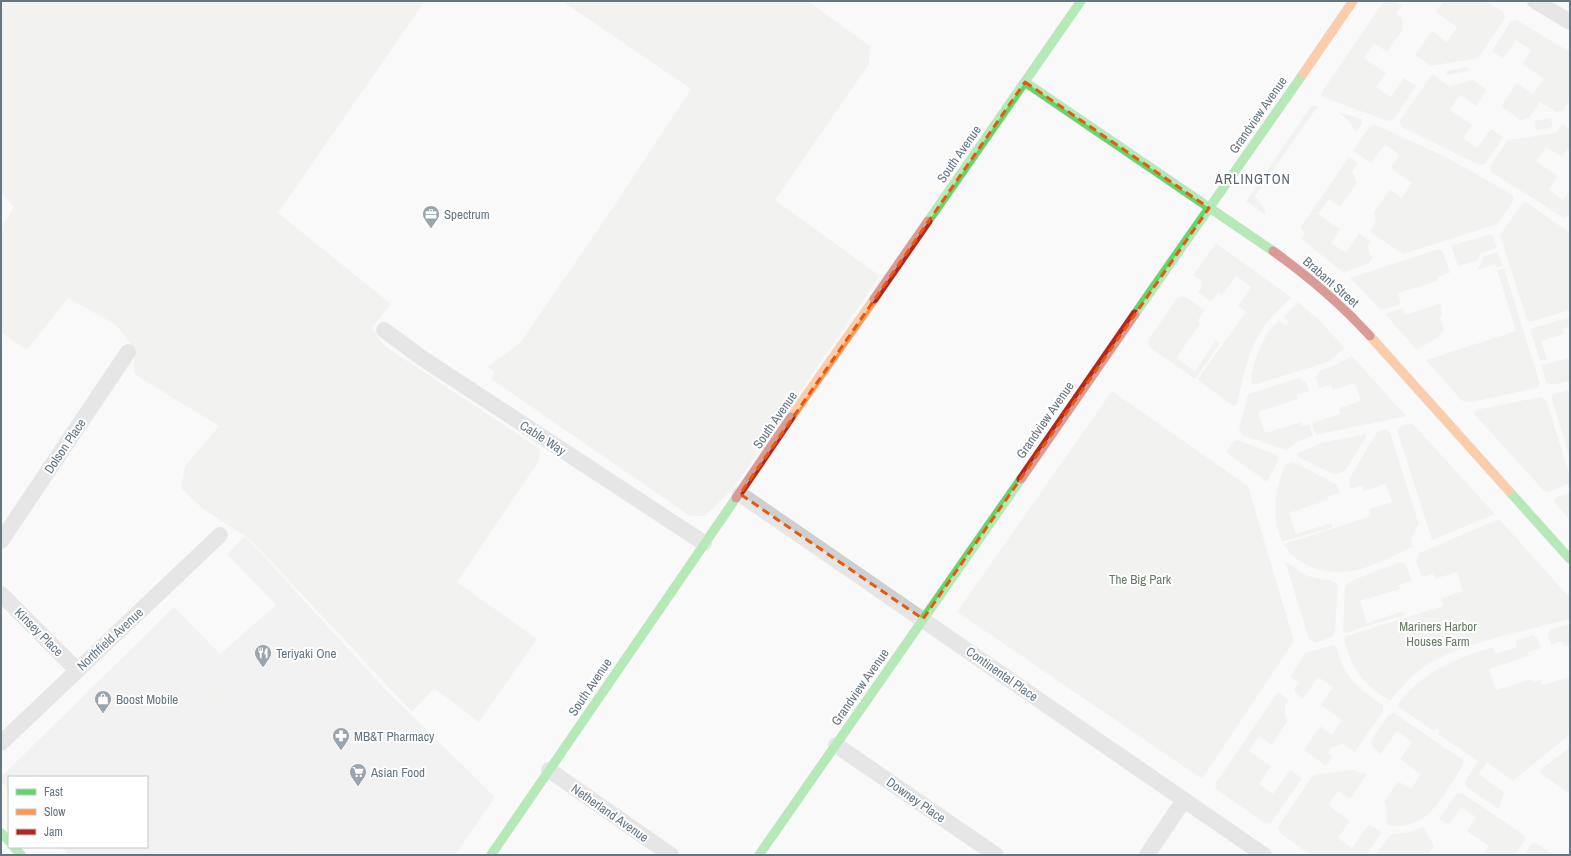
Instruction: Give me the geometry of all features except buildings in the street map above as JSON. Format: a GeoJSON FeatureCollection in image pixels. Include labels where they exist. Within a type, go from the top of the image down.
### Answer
{"type":"FeatureCollection","features":[{"type":"Feature","properties":{"kind":"street","name":"South Avenue"},"geometry":{"type":"LineString","coordinates":[[491,855],[704,543],[740,494],[1081,1]]}},
{"type":"Feature","properties":{"kind":"street","name":"Grandview Avenue"},"geometry":{"type":"LineString","coordinates":[[759,855],[1353,1]]}},
{"type":"Feature","properties":{"kind":"street"},"geometry":{"type":"LineString","coordinates":[[1535,1],[1570,22]]}},
{"type":"Feature","properties":{"kind":"street","name":"Brabant Street"},"geometry":{"type":"LineString","coordinates":[[1025,82],[1295,267],[1350,314],[1570,559]]}},
{"type":"Feature","properties":{"kind":"street","name":"Cable Way"},"geometry":{"type":"LineString","coordinates":[[384,330],[422,358],[704,543]]}},
{"type":"Feature","properties":{"kind":"street","name":"Dolson Place"},"geometry":{"type":"LineString","coordinates":[[1,541],[128,352]]}},
{"type":"Feature","properties":{"kind":"street","name":"Continental Place"},"geometry":{"type":"LineString","coordinates":[[740,494],[1264,855]]}},
{"type":"Feature","properties":{"kind":"street","name":"Northfield Avenue"},"geometry":{"type":"LineString","coordinates":[[1,744],[220,535]]}},
{"type":"Feature","properties":{"kind":"street","name":"Kinsey Place"},"geometry":{"type":"LineString","coordinates":[[1,594],[77,670]]}},
{"type":"Feature","properties":{"kind":"street","name":"Downey Place"},"geometry":{"type":"LineString","coordinates":[[836,745],[996,855]]}},
{"type":"Feature","properties":{"kind":"street","name":"Netherland Avenue"},"geometry":{"type":"LineString","coordinates":[[549,770],[671,855]]}},
{"type":"Feature","properties":{"kind":"street"},"geometry":{"type":"LineString","coordinates":[[1147,855],[1184,800]]}},
{"type":"Feature","properties":{"kind":"street"},"geometry":{"type":"LineString","coordinates":[[1,833],[8,841]]}},
{"type":"Feature","properties":{"kind":"highlighted area"},"geometry":{"type":"Polygon","coordinates":[[[1025,82],[1209,208],[923,619],[740,494],[1025,82]]]}},
{"type":"Feature","properties":{"kind":"shaded area"},"geometry":{"type":"Polygon","coordinates":[[[245,536],[382,686],[495,797],[455,855],[69,855],[63,848],[148,848],[148,776],[8,776],[8,789],[1,781],[1,777],[174,607],[220,654],[276,605],[227,554],[245,536]]]}},
{"type":"Feature","properties":{"kind":"green space"},"geometry":{"type":"Polygon","coordinates":[[[1,1],[425,1],[278,213],[391,304],[372,328],[383,345],[540,449],[539,461],[457,582],[537,639],[479,722],[434,688],[412,712],[250,539],[203,509],[181,488],[185,466],[219,426],[134,374],[134,348],[116,325],[68,298],[27,350],[1,333],[1,228],[14,207],[1,193],[1,1]]]}},
{"type":"Feature","properties":{"kind":"green space"},"geometry":{"type":"Polygon","coordinates":[[[562,1],[808,1],[870,46],[869,64],[775,200],[880,276],[733,489],[705,516],[690,516],[491,379],[495,372],[487,367],[520,343],[612,209],[691,89],[562,1]]]}},
{"type":"Feature","properties":{"kind":"green space"},"geometry":{"type":"Polygon","coordinates":[[[1384,1],[1395,1],[1402,6],[1396,14],[1402,18],[1403,29],[1387,52],[1374,43],[1364,58],[1386,73],[1376,87],[1391,97],[1404,78],[1416,86],[1393,120],[1388,121],[1322,97],[1321,93],[1384,1]]]}},
{"type":"Feature","properties":{"kind":"green space"},"geometry":{"type":"Polygon","coordinates":[[[1443,1],[1485,1],[1504,12],[1505,18],[1478,58],[1431,66],[1415,55],[1432,31],[1447,42],[1457,27],[1436,12],[1443,1]]]}},
{"type":"Feature","properties":{"kind":"green space"},"geometry":{"type":"Polygon","coordinates":[[[1517,20],[1570,52],[1570,101],[1563,111],[1556,112],[1540,102],[1529,118],[1520,120],[1501,106],[1517,83],[1533,94],[1544,79],[1522,64],[1531,50],[1516,40],[1503,59],[1492,51],[1511,21],[1517,20]]]}},
{"type":"Feature","properties":{"kind":"green space"},"geometry":{"type":"Polygon","coordinates":[[[1468,67],[1469,71],[1447,75],[1446,71],[1468,67]]]}},
{"type":"Feature","properties":{"kind":"green space"},"geometry":{"type":"Polygon","coordinates":[[[1432,74],[1449,86],[1473,80],[1487,90],[1476,106],[1460,95],[1450,110],[1472,125],[1463,138],[1477,148],[1491,129],[1503,137],[1485,164],[1479,165],[1402,127],[1399,122],[1432,74]]]}},
{"type":"Feature","properties":{"kind":"green space"},"geometry":{"type":"Polygon","coordinates":[[[1311,106],[1318,106],[1255,196],[1266,211],[1264,214],[1246,201],[1311,106]]]}},
{"type":"Feature","properties":{"kind":"green space"},"geometry":{"type":"Polygon","coordinates":[[[1338,112],[1361,119],[1362,124],[1356,132],[1347,119],[1338,112]]]}},
{"type":"Feature","properties":{"kind":"green space"},"geometry":{"type":"Polygon","coordinates":[[[1551,118],[1553,127],[1536,130],[1535,121],[1551,118]]]}},
{"type":"Feature","properties":{"kind":"green space"},"geometry":{"type":"Polygon","coordinates":[[[1562,124],[1570,129],[1570,146],[1562,157],[1546,147],[1536,161],[1558,176],[1549,190],[1563,200],[1570,191],[1570,216],[1564,218],[1491,172],[1490,166],[1508,140],[1556,133],[1562,124]]]}},
{"type":"Feature","properties":{"kind":"green space"},"geometry":{"type":"Polygon","coordinates":[[[1376,125],[1448,158],[1513,195],[1514,199],[1498,224],[1403,254],[1370,232],[1376,222],[1374,212],[1390,189],[1402,198],[1412,183],[1391,168],[1399,155],[1385,144],[1371,163],[1353,151],[1370,126],[1376,125]]]}},
{"type":"Feature","properties":{"kind":"green space"},"geometry":{"type":"Polygon","coordinates":[[[1349,157],[1358,163],[1352,171],[1357,183],[1340,207],[1329,199],[1318,214],[1340,229],[1331,243],[1346,253],[1359,233],[1371,242],[1368,246],[1370,254],[1373,258],[1368,264],[1343,272],[1301,239],[1305,232],[1300,228],[1349,157]]]}},
{"type":"Feature","properties":{"kind":"green space"},"geometry":{"type":"Polygon","coordinates":[[[1526,202],[1570,233],[1570,310],[1530,322],[1527,320],[1500,235],[1522,204],[1526,202]]]}},
{"type":"Feature","properties":{"kind":"green space"},"geometry":{"type":"Polygon","coordinates":[[[1492,234],[1497,248],[1481,253],[1477,261],[1458,266],[1452,245],[1492,234]]]}},
{"type":"Feature","properties":{"kind":"green space"},"geometry":{"type":"Polygon","coordinates":[[[1216,243],[1292,298],[1268,321],[1260,333],[1249,358],[1237,405],[1233,406],[1198,379],[1246,312],[1238,306],[1251,287],[1236,276],[1222,295],[1218,292],[1211,302],[1198,292],[1202,286],[1201,280],[1193,275],[1216,243]]]}},
{"type":"Feature","properties":{"kind":"green space"},"geometry":{"type":"Polygon","coordinates":[[[1439,249],[1443,252],[1450,273],[1437,277],[1438,281],[1398,293],[1401,304],[1383,310],[1381,310],[1350,278],[1439,249]]]}},
{"type":"Feature","properties":{"kind":"green space"},"geometry":{"type":"Polygon","coordinates":[[[1498,252],[1503,266],[1496,268],[1495,264],[1477,270],[1484,256],[1498,252]]]}},
{"type":"Feature","properties":{"kind":"green space"},"geometry":{"type":"Polygon","coordinates":[[[1504,268],[1540,384],[1537,388],[1472,402],[1462,401],[1426,360],[1516,331],[1497,270],[1504,268]]]}},
{"type":"Feature","properties":{"kind":"green space"},"geometry":{"type":"Polygon","coordinates":[[[1184,296],[1205,310],[1197,322],[1200,324],[1176,358],[1195,371],[1216,340],[1220,343],[1196,378],[1149,347],[1148,340],[1178,297],[1184,296]]]}},
{"type":"Feature","properties":{"kind":"green space"},"geometry":{"type":"Polygon","coordinates":[[[1298,302],[1320,321],[1345,348],[1328,362],[1257,384],[1252,384],[1252,373],[1265,336],[1279,320],[1286,326],[1289,322],[1283,317],[1298,302]]]}},
{"type":"Feature","properties":{"kind":"green space"},"geometry":{"type":"Polygon","coordinates":[[[1441,303],[1442,315],[1440,317],[1444,330],[1438,337],[1417,350],[1385,314],[1403,308],[1405,315],[1441,303]]]}},
{"type":"Feature","properties":{"kind":"green space"},"geometry":{"type":"Polygon","coordinates":[[[1570,317],[1570,326],[1562,329],[1564,334],[1541,341],[1547,359],[1540,361],[1530,329],[1570,317]]]}},
{"type":"Feature","properties":{"kind":"green space"},"geometry":{"type":"Polygon","coordinates":[[[1352,356],[1406,416],[1316,435],[1312,423],[1340,414],[1339,408],[1361,401],[1355,383],[1333,390],[1331,385],[1319,388],[1316,377],[1319,371],[1336,365],[1352,356]]]}},
{"type":"Feature","properties":{"kind":"green space"},"geometry":{"type":"Polygon","coordinates":[[[1570,358],[1570,381],[1552,385],[1546,382],[1541,365],[1570,358]]]}},
{"type":"Feature","properties":{"kind":"green space"},"geometry":{"type":"Polygon","coordinates":[[[1299,378],[1306,382],[1309,391],[1297,395],[1298,399],[1258,412],[1265,433],[1301,422],[1302,426],[1309,424],[1313,436],[1297,442],[1286,450],[1242,435],[1239,430],[1248,394],[1299,378]]]}},
{"type":"Feature","properties":{"kind":"green space"},"geometry":{"type":"Polygon","coordinates":[[[1570,390],[1570,459],[1552,399],[1552,394],[1570,390]]]}},
{"type":"Feature","properties":{"kind":"green space","name":"The Big Park"},"geometry":{"type":"Polygon","coordinates":[[[1112,391],[1248,486],[1294,641],[1202,779],[957,612],[1112,391]]]}},
{"type":"Feature","properties":{"kind":"green space"},"geometry":{"type":"Polygon","coordinates":[[[1540,397],[1546,400],[1570,476],[1570,483],[1549,492],[1543,490],[1474,414],[1475,410],[1540,397]]]}},
{"type":"Feature","properties":{"kind":"green space"},"geometry":{"type":"Polygon","coordinates":[[[1412,423],[1495,514],[1432,540],[1397,430],[1399,427],[1412,423]]]}},
{"type":"Feature","properties":{"kind":"green space"},"geometry":{"type":"Polygon","coordinates":[[[1385,429],[1390,432],[1419,525],[1417,526],[1411,540],[1413,547],[1375,564],[1349,571],[1323,571],[1301,562],[1286,548],[1284,544],[1371,516],[1369,509],[1392,502],[1386,484],[1364,491],[1362,486],[1350,489],[1349,479],[1377,432],[1385,429]]]}},
{"type":"Feature","properties":{"kind":"green space"},"geometry":{"type":"Polygon","coordinates":[[[1365,434],[1366,437],[1345,471],[1334,475],[1298,457],[1298,453],[1321,443],[1365,434]]]}},
{"type":"Feature","properties":{"kind":"green space"},"geometry":{"type":"Polygon","coordinates":[[[1238,440],[1277,455],[1279,459],[1267,482],[1227,453],[1227,450],[1234,441],[1238,440]]]}},
{"type":"Feature","properties":{"kind":"green space"},"geometry":{"type":"Polygon","coordinates":[[[1293,462],[1336,484],[1340,493],[1327,497],[1328,500],[1289,513],[1296,534],[1331,523],[1333,527],[1282,542],[1276,522],[1275,503],[1279,484],[1286,464],[1293,462]]]}},
{"type":"Feature","properties":{"kind":"green space"},"geometry":{"type":"Polygon","coordinates":[[[1570,492],[1570,520],[1555,503],[1555,498],[1570,492]]]}},
{"type":"Feature","properties":{"kind":"green space","name":"Mariners Harbor Houses Farm"},"geometry":{"type":"Polygon","coordinates":[[[1499,519],[1570,598],[1570,619],[1494,638],[1438,659],[1422,668],[1405,683],[1390,701],[1366,682],[1360,675],[1350,659],[1344,639],[1346,636],[1443,606],[1441,598],[1463,591],[1457,572],[1435,579],[1433,574],[1422,577],[1416,561],[1419,553],[1499,519]]]}},
{"type":"Feature","properties":{"kind":"green space"},"geometry":{"type":"Polygon","coordinates":[[[1285,561],[1307,576],[1334,581],[1338,585],[1335,631],[1332,637],[1315,643],[1309,639],[1285,561]]]}},
{"type":"Feature","properties":{"kind":"green space"},"geometry":{"type":"Polygon","coordinates":[[[1399,562],[1406,564],[1412,581],[1399,585],[1400,589],[1360,601],[1367,623],[1403,611],[1404,615],[1346,633],[1343,632],[1345,586],[1362,577],[1399,562]]]}},
{"type":"Feature","properties":{"kind":"green space"},"geometry":{"type":"Polygon","coordinates":[[[1570,624],[1570,645],[1564,647],[1562,641],[1551,645],[1548,634],[1551,629],[1570,624]]]}},
{"type":"Feature","properties":{"kind":"green space"},"geometry":{"type":"Polygon","coordinates":[[[1533,635],[1537,638],[1541,648],[1528,652],[1529,656],[1489,669],[1496,690],[1532,679],[1533,682],[1540,680],[1542,685],[1570,677],[1570,734],[1513,781],[1487,762],[1479,774],[1504,792],[1499,809],[1466,787],[1465,781],[1478,761],[1438,734],[1440,731],[1436,728],[1434,731],[1397,706],[1416,684],[1439,668],[1465,656],[1493,647],[1495,654],[1517,647],[1515,641],[1533,635]]]}},
{"type":"Feature","properties":{"kind":"green space"},"geometry":{"type":"Polygon","coordinates":[[[1333,645],[1337,647],[1343,666],[1353,681],[1367,694],[1383,705],[1383,711],[1355,752],[1343,744],[1332,747],[1328,753],[1332,757],[1326,766],[1304,750],[1320,726],[1332,735],[1342,720],[1321,705],[1333,687],[1318,677],[1303,699],[1295,693],[1294,690],[1299,682],[1290,677],[1305,653],[1333,645]]]}},
{"type":"Feature","properties":{"kind":"green space"},"geometry":{"type":"Polygon","coordinates":[[[220,690],[230,691],[239,699],[239,704],[236,705],[228,697],[218,706],[209,697],[211,693],[220,690]]]}},
{"type":"Feature","properties":{"kind":"green space"},"geometry":{"type":"Polygon","coordinates":[[[1278,692],[1288,700],[1285,705],[1285,718],[1288,720],[1272,745],[1259,736],[1249,751],[1271,766],[1259,784],[1273,794],[1290,770],[1302,778],[1271,823],[1266,824],[1216,789],[1215,784],[1278,692]]]}},
{"type":"Feature","properties":{"kind":"green space"},"geometry":{"type":"Polygon","coordinates":[[[1394,713],[1463,760],[1463,765],[1449,788],[1433,809],[1414,823],[1401,826],[1387,825],[1386,805],[1384,803],[1398,781],[1411,789],[1421,774],[1400,759],[1412,742],[1397,731],[1381,754],[1372,747],[1371,741],[1389,714],[1394,713]]]}},
{"type":"Feature","properties":{"kind":"green space"},"geometry":{"type":"Polygon","coordinates":[[[251,715],[255,717],[259,720],[263,729],[154,828],[148,831],[148,825],[149,826],[200,779],[193,772],[194,768],[197,768],[204,775],[256,727],[249,719],[251,715]]]}},
{"type":"Feature","properties":{"kind":"green space"},"geometry":{"type":"Polygon","coordinates":[[[165,734],[183,752],[182,756],[179,756],[163,739],[162,736],[165,734]]]}},
{"type":"Feature","properties":{"kind":"green space"},"geometry":{"type":"Polygon","coordinates":[[[43,736],[45,738],[3,779],[8,786],[8,789],[1,781],[1,777],[43,736]]]}},
{"type":"Feature","properties":{"kind":"green space"},"geometry":{"type":"Polygon","coordinates":[[[278,745],[282,746],[290,755],[289,759],[285,758],[279,752],[227,800],[233,807],[233,810],[229,810],[223,804],[172,850],[176,855],[168,855],[166,851],[168,845],[278,745]]]}},
{"type":"Feature","properties":{"kind":"green space"},"geometry":{"type":"Polygon","coordinates":[[[1570,747],[1570,794],[1541,774],[1540,770],[1570,747]]]}},
{"type":"Feature","properties":{"kind":"green space"},"geometry":{"type":"Polygon","coordinates":[[[1352,770],[1367,774],[1350,799],[1338,791],[1328,805],[1350,821],[1338,838],[1352,848],[1369,824],[1382,832],[1366,855],[1311,855],[1280,833],[1278,827],[1313,775],[1352,770]]]}},
{"type":"Feature","properties":{"kind":"green space"},"geometry":{"type":"Polygon","coordinates":[[[1462,793],[1525,836],[1525,840],[1515,855],[1482,855],[1489,846],[1467,831],[1476,817],[1461,807],[1449,825],[1439,819],[1456,794],[1462,793]]]}},
{"type":"Feature","properties":{"kind":"green space"},"geometry":{"type":"Polygon","coordinates":[[[464,814],[477,823],[455,855],[450,855],[469,826],[461,819],[461,816],[464,814]]]}},
{"type":"Feature","properties":{"kind":"green space"},"geometry":{"type":"Polygon","coordinates":[[[1423,827],[1434,846],[1428,855],[1375,855],[1390,835],[1409,832],[1423,827]]]}},
{"type":"Feature","properties":{"kind":"green space"},"geometry":{"type":"Polygon","coordinates":[[[294,843],[297,843],[298,847],[291,855],[285,855],[286,850],[294,843]]]}},
{"type":"Feature","properties":{"kind":"green space"},"geometry":{"type":"Polygon","coordinates":[[[1536,843],[1554,855],[1524,855],[1532,844],[1536,843]]]}},
{"type":"Feature","properties":{"kind":"green space"},"geometry":{"type":"Polygon","coordinates":[[[120,848],[128,848],[122,855],[113,855],[120,848]]]}},
{"type":"Feature","properties":{"kind":"traffic: fast"},"geometry":{"type":"LineString","coordinates":[[928,221],[1081,1]]}},
{"type":"Feature","properties":{"kind":"traffic: fast"},"geometry":{"type":"LineString","coordinates":[[1135,314],[1303,74]]}},
{"type":"Feature","properties":{"kind":"traffic: fast"},"geometry":{"type":"LineString","coordinates":[[1025,82],[1273,251]]}},
{"type":"Feature","properties":{"kind":"traffic: fast"},"geometry":{"type":"LineString","coordinates":[[759,855],[1021,479]]}},
{"type":"Feature","properties":{"kind":"traffic: fast"},"geometry":{"type":"LineString","coordinates":[[1509,491],[1570,559]]}},
{"type":"Feature","properties":{"kind":"traffic: fast"},"geometry":{"type":"LineString","coordinates":[[491,855],[736,498]]}},
{"type":"Feature","properties":{"kind":"traffic: fast"},"geometry":{"type":"LineString","coordinates":[[1,833],[8,840]]}},
{"type":"Feature","properties":{"kind":"traffic: fast"},"geometry":{"type":"LineString","coordinates":[[15,848],[21,855]]}},
{"type":"Feature","properties":{"kind":"traffic: slow"},"geometry":{"type":"LineString","coordinates":[[1303,74],[1353,1]]}},
{"type":"Feature","properties":{"kind":"traffic: slow"},"geometry":{"type":"LineString","coordinates":[[791,417],[874,299]]}},
{"type":"Feature","properties":{"kind":"traffic: slow"},"geometry":{"type":"LineString","coordinates":[[1370,336],[1509,491]]}},
{"type":"Feature","properties":{"kind":"traffic: jam"},"geometry":{"type":"LineString","coordinates":[[874,299],[928,221]]}},
{"type":"Feature","properties":{"kind":"traffic: jam"},"geometry":{"type":"LineString","coordinates":[[1273,251],[1324,291],[1370,336]]}},
{"type":"Feature","properties":{"kind":"traffic: jam"},"geometry":{"type":"LineString","coordinates":[[1021,479],[1135,314]]}},
{"type":"Feature","properties":{"kind":"traffic: jam"},"geometry":{"type":"LineString","coordinates":[[736,498],[791,417]]}},
{"type":"Feature","properties":{"kind":"place","name":"Spectrum"},"geometry":{"type":"Point","coordinates":[431,229]}},
{"type":"Feature","properties":{"kind":"place","name":"Teriyaki One"},"geometry":{"type":"Point","coordinates":[263,668]}},
{"type":"Feature","properties":{"kind":"place","name":"Boost Mobile"},"geometry":{"type":"Point","coordinates":[103,714]}},
{"type":"Feature","properties":{"kind":"place","name":"MB&T Pharmacy"},"geometry":{"type":"Point","coordinates":[341,751]}},
{"type":"Feature","properties":{"kind":"place","name":"Asian Food"},"geometry":{"type":"Point","coordinates":[358,787]}},
{"type":"Feature","properties":{"kind":"district","name":"ARLINGTON"},"geometry":{"type":"Point","coordinates":[1253,179]}}]}
